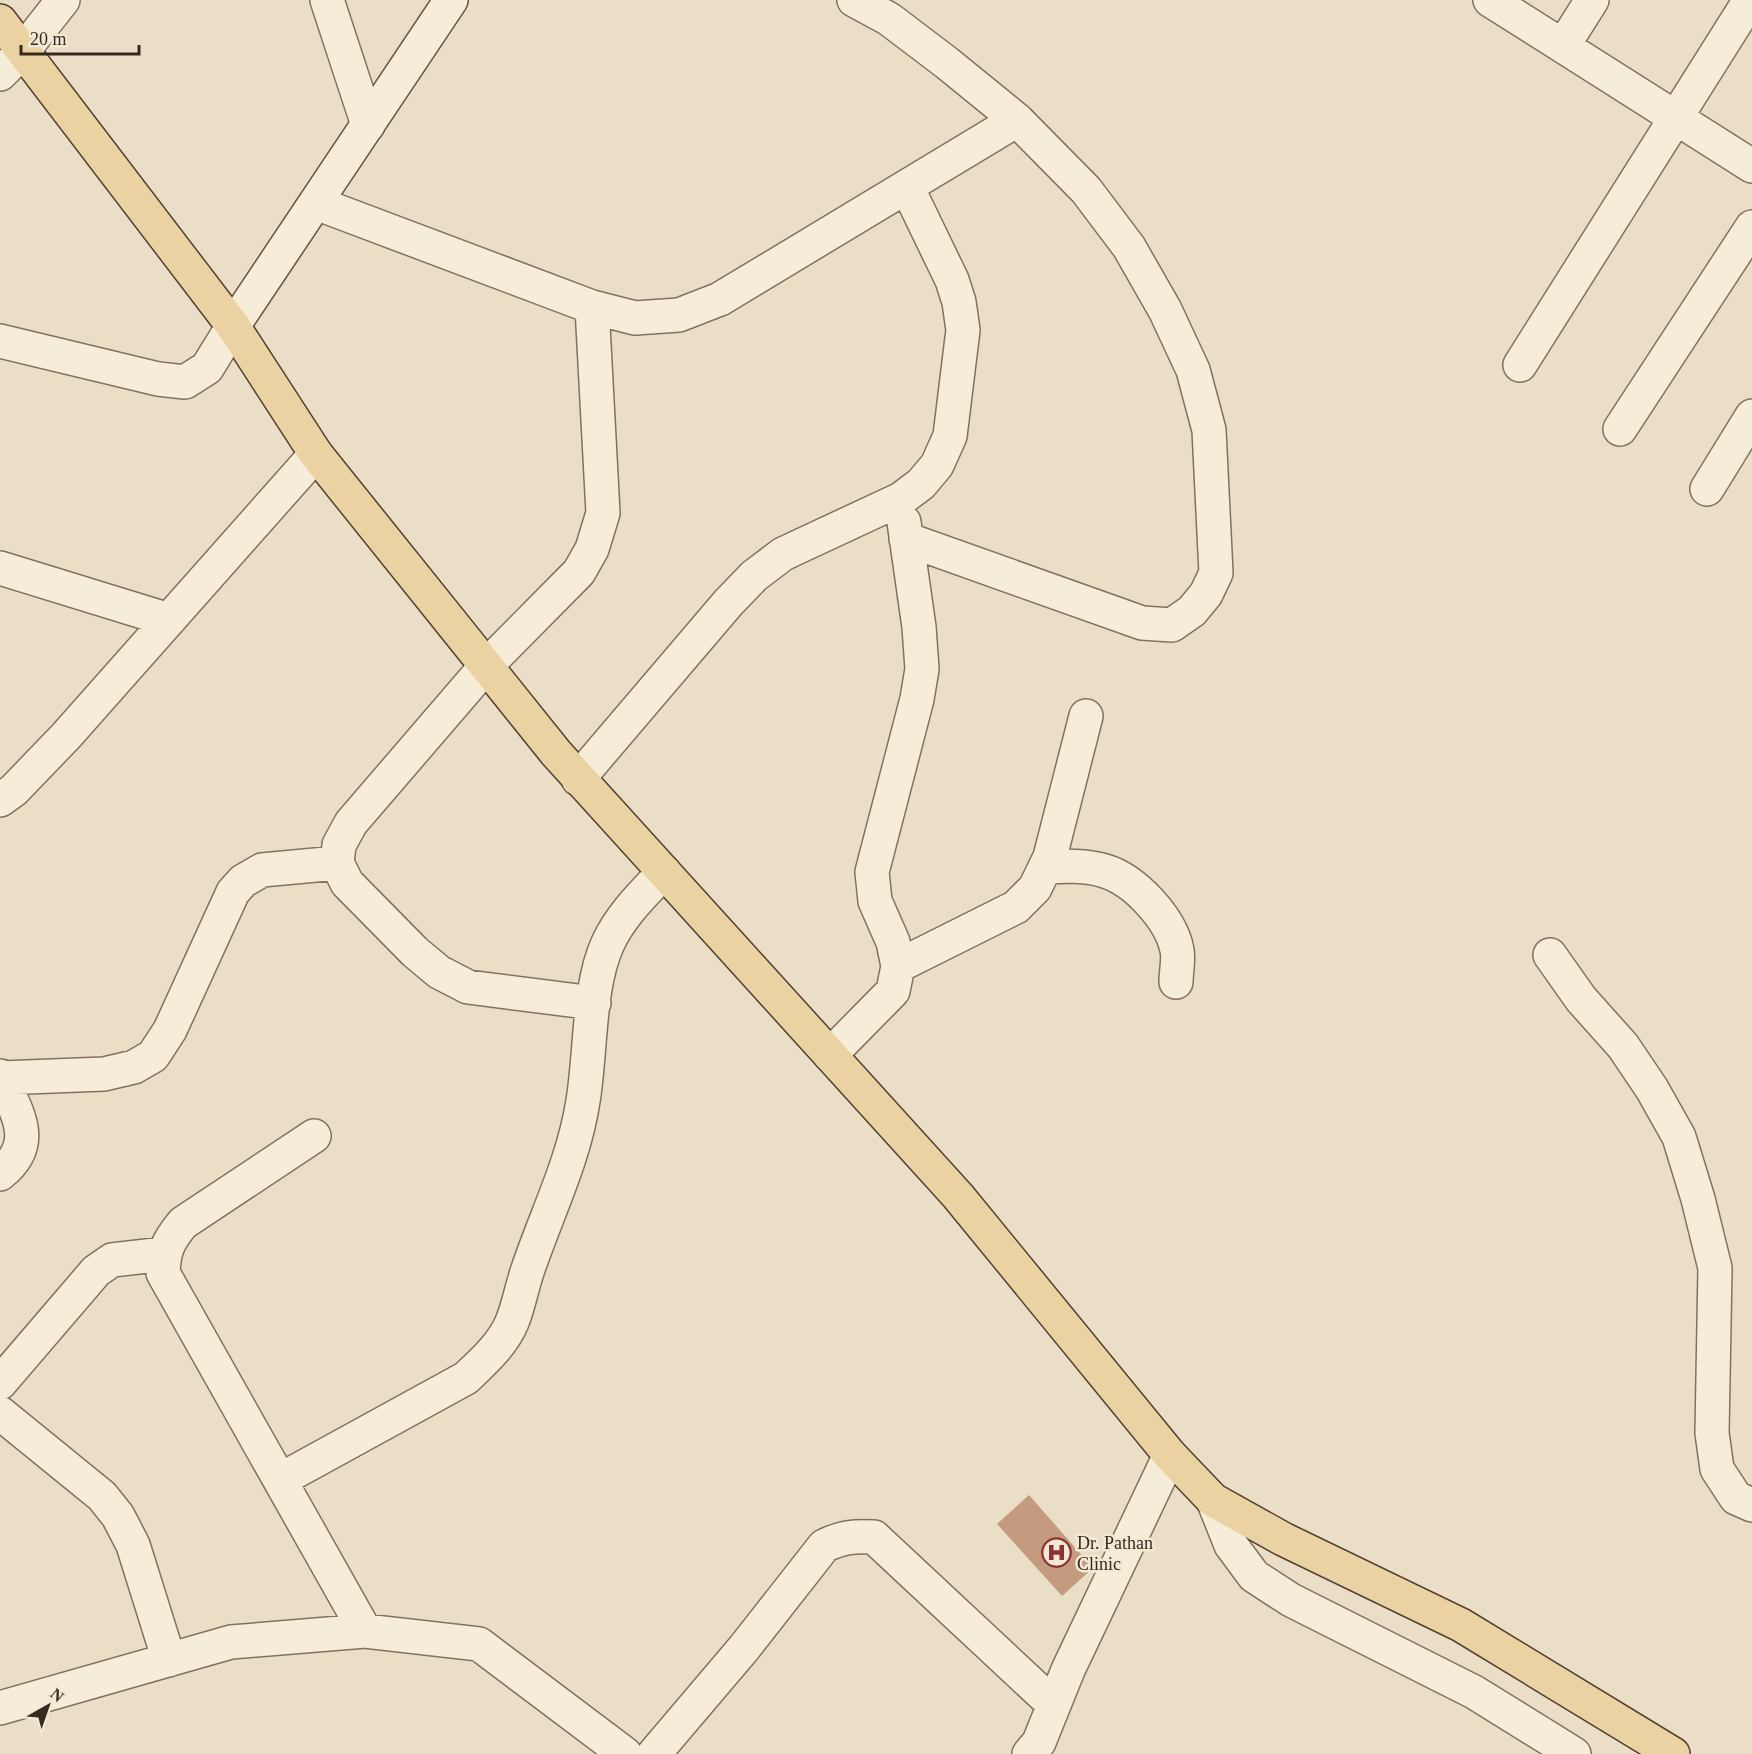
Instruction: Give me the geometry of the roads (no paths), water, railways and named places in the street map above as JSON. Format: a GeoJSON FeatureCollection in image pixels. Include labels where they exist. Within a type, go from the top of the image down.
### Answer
{"type":"FeatureCollection","features":[{"type":"Feature","properties":{"kind":"main road"},"geometry":{"type":"LineString","coordinates":[[0,21],[233,326],[316,454],[578,779],[958,1196],[1170,1455],[1213,1500],[1283,1539],[1461,1625],[1673,1754]]}},
{"type":"Feature","properties":{"kind":"street"},"geometry":{"type":"LineString","coordinates":[[0,74],[23,51],[63,0]]}},
{"type":"Feature","properties":{"kind":"street"},"geometry":{"type":"LineString","coordinates":[[327,0],[368,125]]}},
{"type":"Feature","properties":{"kind":"street"},"geometry":{"type":"LineString","coordinates":[[0,341],[158,379],[185,382],[207,368],[451,0]]}},
{"type":"Feature","properties":{"kind":"street"},"geometry":{"type":"LineString","coordinates":[[854,0],[889,19],[1017,120],[1086,190],[1129,248],[1165,310],[1193,370],[1209,430],[1216,573],[1206,594],[1192,610],[1172,625],[1142,623],[906,539]]}},
{"type":"Feature","properties":{"kind":"street"},"geometry":{"type":"LineString","coordinates":[[1490,0],[1752,166]]}},
{"type":"Feature","properties":{"kind":"street"},"geometry":{"type":"LineString","coordinates":[[1563,46],[1592,0]]}},
{"type":"Feature","properties":{"kind":"street"},"geometry":{"type":"LineString","coordinates":[[1520,365],[1749,0]]}},
{"type":"Feature","properties":{"kind":"street"},"geometry":{"type":"LineString","coordinates":[[316,203],[592,307],[635,318],[679,315],[720,299],[1017,120]]}},
{"type":"Feature","properties":{"kind":"street"},"geometry":{"type":"LineString","coordinates":[[578,779],[728,603],[754,576],[783,554],[901,499],[921,484],[937,465],[950,436],[963,330],[959,302],[952,280],[907,187]]}},
{"type":"Feature","properties":{"kind":"street"},"geometry":{"type":"LineString","coordinates":[[1620,429],[1752,227]]}},
{"type":"Feature","properties":{"kind":"street"},"geometry":{"type":"LineString","coordinates":[[592,307],[603,513],[592,549],[579,572],[486,666],[351,823],[339,844],[337,863],[347,883],[415,952],[439,972],[468,987],[594,1003]]}},
{"type":"Feature","properties":{"kind":"street"},"geometry":{"type":"LineString","coordinates":[[1707,489],[1741,459],[1752,416]]}},
{"type":"Feature","properties":{"kind":"street"},"geometry":{"type":"LineString","coordinates":[[0,800],[14,790],[66,736],[316,454]]}},
{"type":"Feature","properties":{"kind":"street"},"geometry":{"type":"LineString","coordinates":[[830,1055],[893,991],[898,966],[893,942],[875,901],[872,872],[917,699],[922,669],[919,627],[901,499]]}},
{"type":"Feature","properties":{"kind":"street"},"geometry":{"type":"LineString","coordinates":[[0,568],[169,620]]}},
{"type":"Feature","properties":{"kind":"street"},"geometry":{"type":"LineString","coordinates":[[898,966],[1016,907],[1035,888],[1050,857],[1086,716]]}},
{"type":"Feature","properties":{"kind":"street"},"geometry":{"type":"LineString","coordinates":[[0,1174],[17,1156],[23,1140],[19,1117],[0,1077],[104,1074],[135,1067],[153,1056],[170,1030],[233,892],[243,881],[262,870],[337,863]]}},
{"type":"Feature","properties":{"kind":"street"},"geometry":{"type":"LineString","coordinates":[[1046,867],[1076,866],[1103,870],[1118,876],[1134,888],[1154,907],[1171,931],[1178,952],[1176,982]]}},
{"type":"Feature","properties":{"kind":"street"},"geometry":{"type":"LineString","coordinates":[[280,1480],[466,1378],[488,1358],[512,1323],[528,1269],[568,1166],[578,1133],[584,1099],[597,977],[607,945],[623,916],[664,872]]}},
{"type":"Feature","properties":{"kind":"street"},"geometry":{"type":"LineString","coordinates":[[1550,955],[1581,999],[1623,1046],[1652,1089],[1679,1137],[1698,1199],[1715,1268],[1712,1433],[1717,1469],[1736,1497],[1752,1505]]}},
{"type":"Feature","properties":{"kind":"street"},"geometry":{"type":"LineString","coordinates":[[314,1136],[183,1224],[172,1236],[164,1254],[164,1274],[365,1630]]}},
{"type":"Feature","properties":{"kind":"street"},"geometry":{"type":"LineString","coordinates":[[0,1383],[96,1271],[112,1260],[164,1254]]}},
{"type":"Feature","properties":{"kind":"street"},"geometry":{"type":"LineString","coordinates":[[0,1413],[102,1496],[118,1516],[133,1545],[169,1660]]}},
{"type":"Feature","properties":{"kind":"street"},"geometry":{"type":"LineString","coordinates":[[1029,1754],[1039,1742],[1068,1670],[1170,1455]]}},
{"type":"Feature","properties":{"kind":"street"},"geometry":{"type":"LineString","coordinates":[[1213,1500],[1231,1545],[1254,1576],[1291,1600],[1474,1692],[1574,1754]]}},
{"type":"Feature","properties":{"kind":"street"},"geometry":{"type":"LineString","coordinates":[[654,1754],[744,1648],[824,1546],[840,1538],[854,1536],[874,1538],[1054,1705]]}},
{"type":"Feature","properties":{"kind":"street"},"geometry":{"type":"LineString","coordinates":[[0,1708],[231,1642],[365,1630],[479,1644],[625,1754]]}},
{"type":"Feature","properties":{"kind":"place","name":"Dr. Pathan Clinic"},"geometry":{"type":"Point","coordinates":[1056,1553]}}]}
